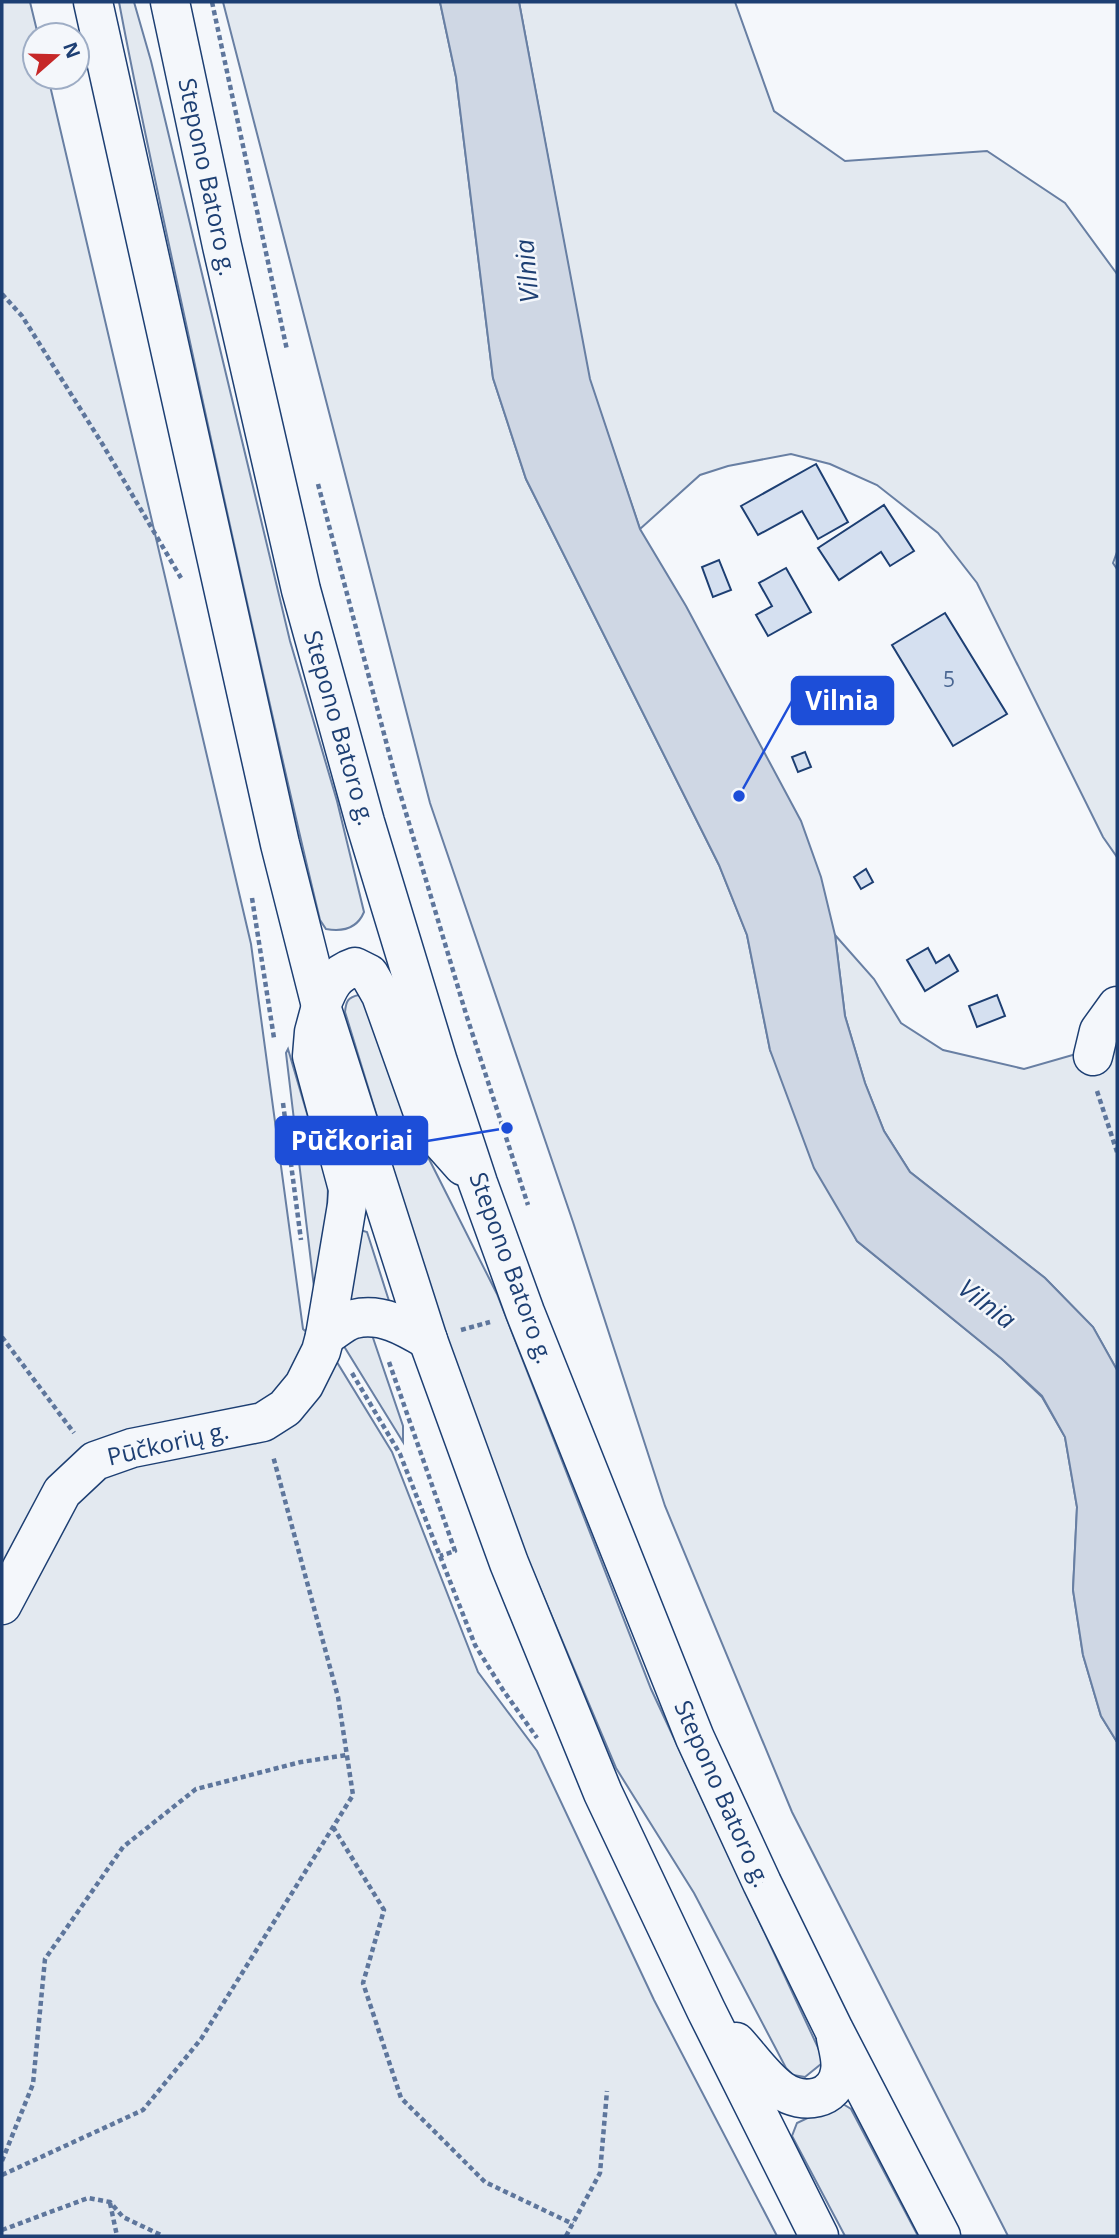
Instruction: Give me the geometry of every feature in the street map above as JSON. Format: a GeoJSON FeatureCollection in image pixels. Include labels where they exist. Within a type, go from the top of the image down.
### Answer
{"type":"FeatureCollection","features":[{"type":"Feature","properties":{"kind":"main road"},"geometry":{"type":"LineString","coordinates":[[93,2],[279,844],[321,1006],[428,1340],[509,1563],[603,1793],[706,2010],[819,2236]]}},
{"type":"Feature","properties":{"kind":"main road","name":"Stepono Batoro g."},"geometry":{"type":"LineString","coordinates":[[170,2],[222,246],[301,590],[369,835],[478,1183],[530,1325],[695,1738],[834,2030],[942,2236]]}},
{"type":"Feature","properties":{"kind":"main road"},"geometry":{"type":"LineString","coordinates":[[321,1006],[331,983],[341,972],[355,967],[369,974],[381,995],[422,1110],[439,1139],[478,1183]]}},
{"type":"Feature","properties":{"kind":"main road","name":"Pūčkorių g."},"geometry":{"type":"LineString","coordinates":[[2,1605],[62,1492],[95,1461],[132,1448],[264,1422],[285,1408],[304,1384],[326,1336],[348,1189],[312,1056],[314,1032],[321,1006]]}},
{"type":"Feature","properties":{"kind":"main road"},"geometry":{"type":"LineString","coordinates":[[1093,1056],[1099,1031],[1117,1006]]}},
{"type":"Feature","properties":{"kind":"main road"},"geometry":{"type":"LineString","coordinates":[[326,1336],[353,1319],[373,1318],[405,1327],[428,1340]]}},
{"type":"Feature","properties":{"kind":"main road"},"geometry":{"type":"LineString","coordinates":[[706,2010],[779,2089],[793,2097],[810,2099],[822,2096],[833,2088],[840,2071],[834,2030]]}},
{"type":"Feature","properties":{"kind":"path"},"geometry":{"type":"LineString","coordinates":[[212,2],[289,354]]}},
{"type":"Feature","properties":{"kind":"path"},"geometry":{"type":"LineString","coordinates":[[2,294],[22,316],[103,445],[183,582],[177,555]]}},
{"type":"Feature","properties":{"kind":"path"},"geometry":{"type":"LineString","coordinates":[[316,474],[397,783],[466,1014],[525,1189],[531,1215]]}},
{"type":"Feature","properties":{"kind":"path"},"geometry":{"type":"LineString","coordinates":[[251,894],[275,1044]]}},
{"type":"Feature","properties":{"kind":"path"},"geometry":{"type":"LineString","coordinates":[[1093,1056],[1098,1098],[1117,1152]]}},
{"type":"Feature","properties":{"kind":"path"},"geometry":{"type":"LineString","coordinates":[[282,1099],[303,1249]]}},
{"type":"Feature","properties":{"kind":"path"},"geometry":{"type":"LineString","coordinates":[[2,1337],[95,1461]]}},
{"type":"Feature","properties":{"kind":"path"},"geometry":{"type":"LineString","coordinates":[[2,2175],[143,2110],[201,2039],[353,1795],[338,1698],[264,1422]]}},
{"type":"Feature","properties":{"kind":"path"},"geometry":{"type":"LineString","coordinates":[[2,2161],[33,2084],[45,1959],[124,1847],[196,1789],[301,1762],[347,1755]]}},
{"type":"Feature","properties":{"kind":"path"},"geometry":{"type":"LineString","coordinates":[[333,1827],[384,1910],[363,1983],[401,2098],[485,2182],[573,2224]]}},
{"type":"Feature","properties":{"kind":"path"},"geometry":{"type":"LineString","coordinates":[[566,2236],[600,2173],[607,2091]]}},
{"type":"Feature","properties":{"kind":"path"},"geometry":{"type":"LineString","coordinates":[[2,2231],[88,2197],[110,2202],[123,2217],[163,2236]]}},
{"type":"Feature","properties":{"kind":"path"},"geometry":{"type":"LineString","coordinates":[[110,2202],[117,2236]]}},
{"type":"Feature","properties":{"kind":"shaded area"},"geometry":{"type":"Polygon","coordinates":[[[2,2],[30,2],[35,21],[21,21],[21,91],[51,91],[251,944],[303,1329],[335,1359],[392,1452],[478,1672],[537,1751],[654,2000],[777,2236],[2,2236],[2,2]]]}},
{"type":"Feature","properties":{"kind":"shaded area"},"geometry":{"type":"Polygon","coordinates":[[[119,2],[134,2],[151,61],[290,641],[337,801],[364,912],[358,922],[344,929],[326,929],[320,920],[228,518],[119,2]]]}},
{"type":"Feature","properties":{"kind":"shaded area"},"geometry":{"type":"Polygon","coordinates":[[[223,2],[440,2],[456,77],[493,378],[526,479],[719,865],[747,935],[770,1050],[857,1241],[1002,1359],[1042,1397],[1065,1437],[1077,1507],[1073,1590],[1083,1655],[1101,1716],[1117,1742],[1117,2236],[1008,2236],[792,1812],[665,1506],[573,1222],[430,803],[223,2]]]}},
{"type":"Feature","properties":{"kind":"shaded area"},"geometry":{"type":"Polygon","coordinates":[[[519,2],[735,2],[774,111],[845,161],[987,151],[1065,203],[1117,274],[1117,552],[1113,563],[1117,569],[1117,857],[1103,837],[977,583],[938,533],[877,485],[830,464],[791,454],[728,466],[700,475],[640,529],[589,379],[519,2]]]}},
{"type":"Feature","properties":{"kind":"shaded area"},"geometry":{"type":"Polygon","coordinates":[[[835,935],[874,979],[901,1023],[943,1050],[1024,1069],[1097,1048],[1117,1036],[1117,1370],[1093,1327],[1045,1278],[910,1172],[884,1131],[865,1083],[845,1016],[835,935]]]}},
{"type":"Feature","properties":{"kind":"shaded area"},"geometry":{"type":"Polygon","coordinates":[[[359,995],[369,1000],[424,1149],[497,1294],[651,1689],[821,2054],[821,2064],[805,2077],[793,2075],[786,2068],[694,1893],[616,1768],[520,1541],[440,1322],[345,1012],[348,1000],[359,995]]]}},
{"type":"Feature","properties":{"kind":"shaded area"},"geometry":{"type":"Polygon","coordinates":[[[288,1049],[328,1185],[327,1223],[316,1304],[286,1053],[288,1049]]]}},
{"type":"Feature","properties":{"kind":"shaded area"},"geometry":{"type":"Polygon","coordinates":[[[360,1230],[367,1232],[390,1304],[348,1307],[360,1230]]]}},
{"type":"Feature","properties":{"kind":"shaded area"},"geometry":{"type":"Polygon","coordinates":[[[371,1332],[403,1426],[403,1442],[342,1343],[371,1332]]]}},
{"type":"Feature","properties":{"kind":"shaded area"},"geometry":{"type":"Polygon","coordinates":[[[843,2104],[851,2109],[918,2236],[845,2236],[792,2136],[797,2123],[835,2105],[843,2104]]]}},
{"type":"Feature","properties":{"kind":"water"},"geometry":{"type":"Polygon","coordinates":[[[440,2],[519,2],[590,379],[640,529],[686,606],[801,821],[821,877],[835,935],[845,1016],[865,1083],[884,1131],[910,1172],[1045,1278],[1093,1327],[1117,1370],[1117,1742],[1101,1716],[1083,1655],[1073,1590],[1077,1507],[1065,1437],[1042,1396],[1002,1359],[857,1241],[814,1168],[770,1050],[747,935],[719,865],[526,479],[493,378],[456,77],[440,2]]]}},
{"type":"Feature","properties":{"kind":"building"},"geometry":{"type":"Polygon","coordinates":[[[816,464],[848,522],[818,539],[802,511],[758,535],[741,506],[816,464]]]}},
{"type":"Feature","properties":{"kind":"building"},"geometry":{"type":"Polygon","coordinates":[[[884,505],[914,551],[890,566],[881,552],[839,580],[818,548],[884,505]]]}},
{"type":"Feature","properties":{"kind":"building"},"geometry":{"type":"Polygon","coordinates":[[[719,560],[731,590],[713,597],[702,567],[719,560]]]}},
{"type":"Feature","properties":{"kind":"building"},"geometry":{"type":"Polygon","coordinates":[[[786,568],[811,612],[768,636],[756,615],[772,606],[759,583],[786,568]]]}},
{"type":"Feature","properties":{"kind":"building"},"geometry":{"type":"Polygon","coordinates":[[[945,613],[1007,714],[953,746],[892,645],[945,613]]]}},
{"type":"Feature","properties":{"kind":"building"},"geometry":{"type":"Polygon","coordinates":[[[805,752],[811,767],[798,772],[792,757],[805,752]]]}},
{"type":"Feature","properties":{"kind":"building"},"geometry":{"type":"Polygon","coordinates":[[[866,869],[873,882],[861,889],[854,877],[866,869]]]}},
{"type":"Feature","properties":{"kind":"building"},"geometry":{"type":"Polygon","coordinates":[[[928,948],[936,963],[949,955],[958,971],[925,991],[907,960],[928,948]]]}},
{"type":"Feature","properties":{"kind":"building"},"geometry":{"type":"Polygon","coordinates":[[[997,995],[1005,1016],[977,1027],[969,1006],[997,995]]]}},
{"type":"Feature","properties":{"kind":"place","name":"Vilnia"},"geometry":{"type":"Point","coordinates":[739,796]}},
{"type":"Feature","properties":{"kind":"place","name":"Pūčkoriai"},"geometry":{"type":"Point","coordinates":[507,1128]}}]}
